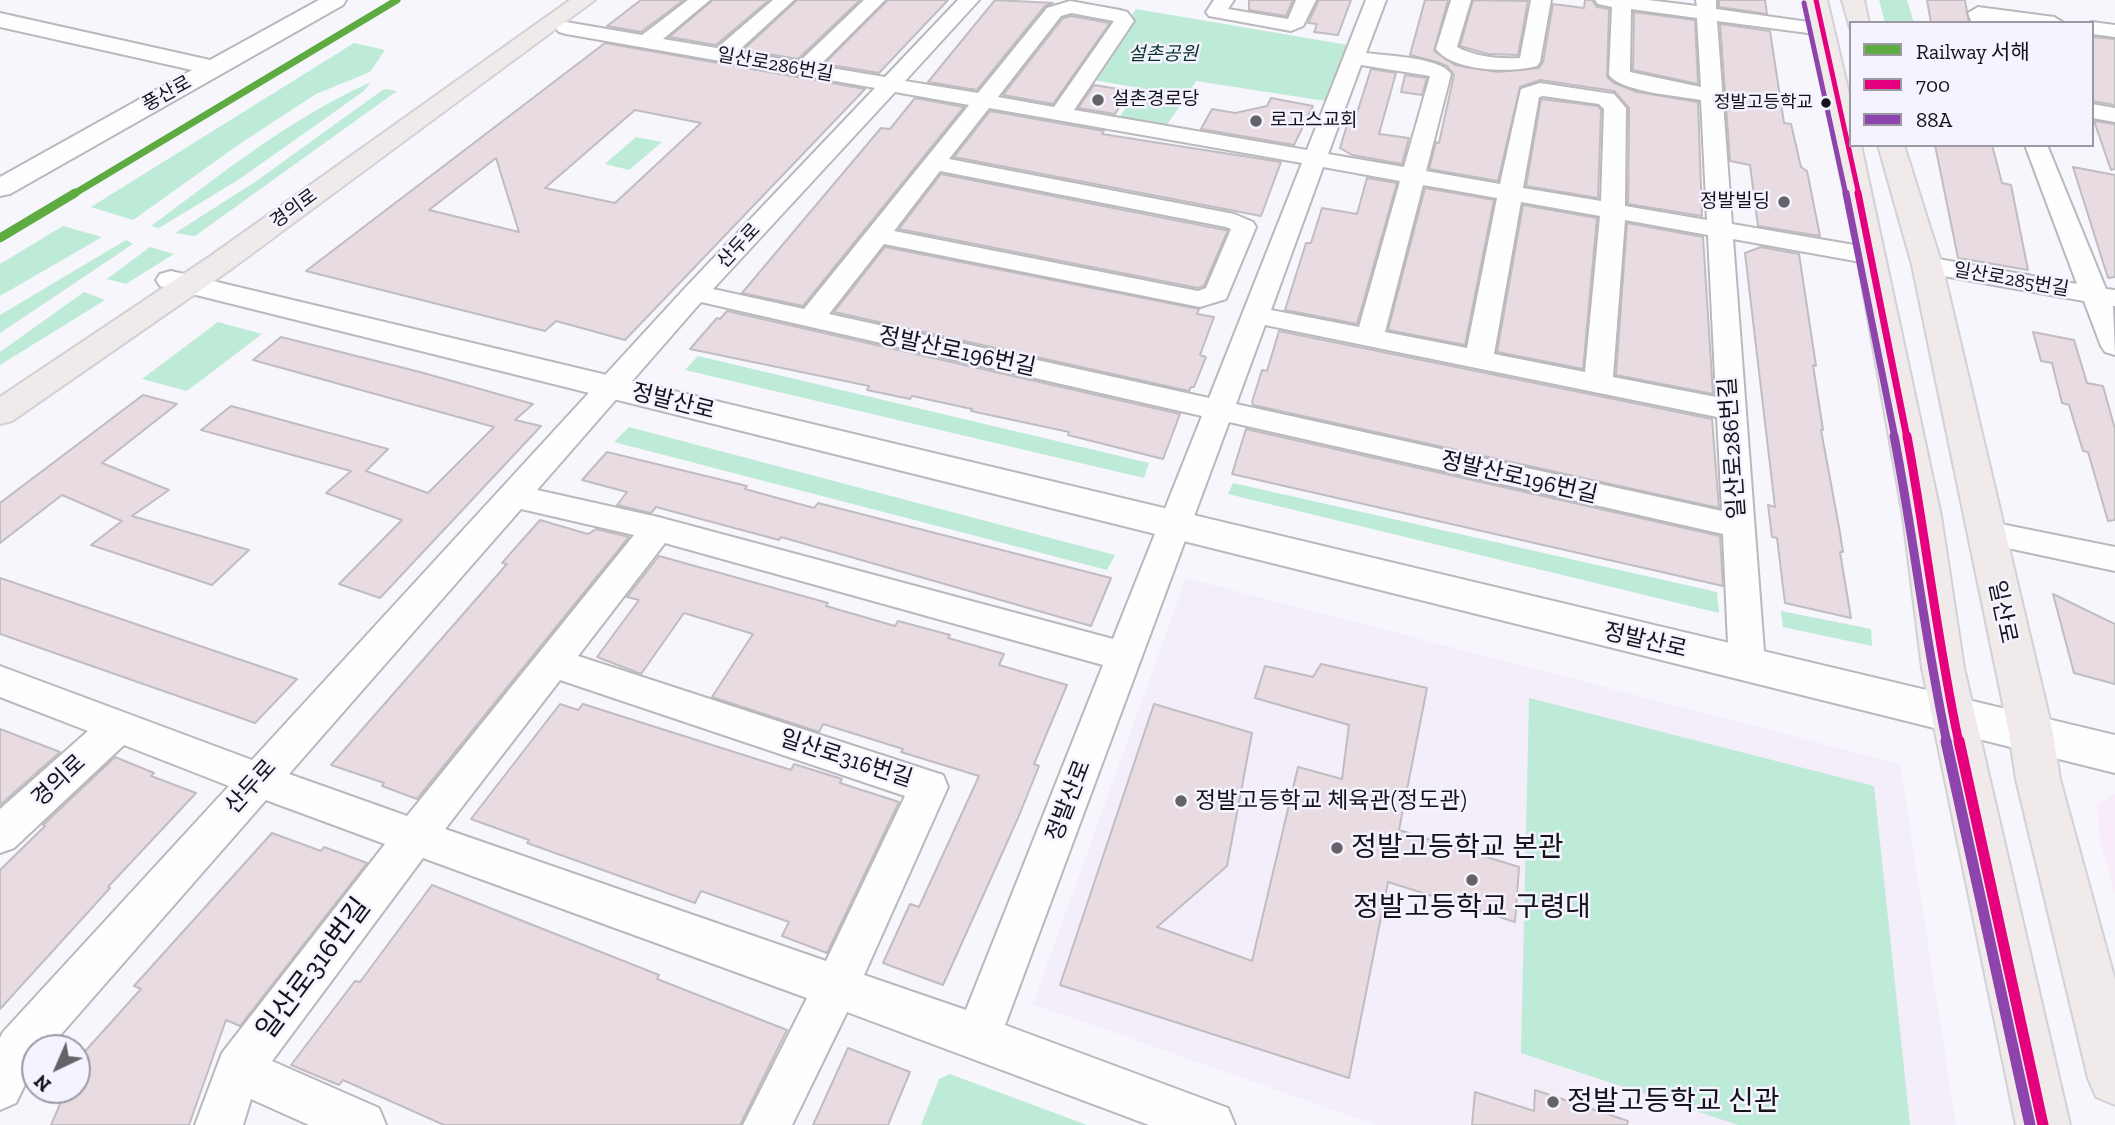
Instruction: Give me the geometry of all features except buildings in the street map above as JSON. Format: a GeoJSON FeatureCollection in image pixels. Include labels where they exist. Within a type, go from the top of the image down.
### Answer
{"type":"FeatureCollection","features":[{"type":"Feature","properties":{"kind":"main road","name":"풍산로"},"geometry":{"type":"LineString","coordinates":[[0,188],[335,0]]}},
{"type":"Feature","properties":{"kind":"main road"},"geometry":{"type":"LineString","coordinates":[[358,153],[361,137],[548,0]]}},
{"type":"Feature","properties":{"kind":"main road","name":"경의로"},"geometry":{"type":"LineString","coordinates":[[358,153],[442,83],[561,0]]}},
{"type":"Feature","properties":{"kind":"main road","name":"경의로"},"geometry":{"type":"LineString","coordinates":[[0,413],[358,153],[584,0]]}},
{"type":"Feature","properties":{"kind":"main road"},"geometry":{"type":"LineString","coordinates":[[358,153],[417,130],[605,0]]}},
{"type":"Feature","properties":{"kind":"main road"},"geometry":{"type":"LineString","coordinates":[[1849,119],[1832,17],[1853,0]]}},
{"type":"Feature","properties":{"kind":"main road"},"geometry":{"type":"LineString","coordinates":[[0,19],[213,68]]}},
{"type":"Feature","properties":{"kind":"main road"},"geometry":{"type":"LineString","coordinates":[[1854,147],[1922,516],[1943,668],[2043,1125]]}},
{"type":"Feature","properties":{"kind":"main road","name":"일산로"},"geometry":{"type":"LineString","coordinates":[[1892,147],[1927,265],[2031,733],[2038,779],[2115,1078]]}},
{"type":"Feature","properties":{"kind":"main road","name":"경의로"},"geometry":{"type":"LineString","coordinates":[[0,394],[179,283]]}},
{"type":"Feature","properties":{"kind":"main road","name":"정발산로"},"geometry":{"type":"LineString","coordinates":[[179,283],[2115,754]]}},
{"type":"Feature","properties":{"kind":"street"},"geometry":{"type":"LineString","coordinates":[[645,43],[700,0]]}},
{"type":"Feature","properties":{"kind":"street"},"geometry":{"type":"LineString","coordinates":[[720,56],[784,0]]}},
{"type":"Feature","properties":{"kind":"street"},"geometry":{"type":"LineString","coordinates":[[804,69],[875,0]]}},
{"type":"Feature","properties":{"kind":"street","name":"산두로"},"geometry":{"type":"LineString","coordinates":[[0,1087],[19,1048],[258,778],[695,293],[969,0]]}},
{"type":"Feature","properties":{"kind":"street"},"geometry":{"type":"LineString","coordinates":[[1113,0],[1128,3],[1136,0]]}},
{"type":"Feature","properties":{"kind":"street"},"geometry":{"type":"LineString","coordinates":[[1224,0],[1216,12],[1221,15],[1291,25],[1296,22],[1306,0]]}},
{"type":"Feature","properties":{"kind":"street"},"geometry":{"type":"LineString","coordinates":[[1174,526],[1376,0]]}},
{"type":"Feature","properties":{"kind":"street"},"geometry":{"type":"LineString","coordinates":[[1461,0],[1446,49],[1455,57],[1520,66],[1530,62],[1541,0]]}},
{"type":"Feature","properties":{"kind":"street"},"geometry":{"type":"LineString","coordinates":[[1707,7],[1711,100],[1631,81],[1619,75],[1614,1],[1707,7],[1832,17]]}},
{"type":"Feature","properties":{"kind":"street"},"geometry":{"type":"LineString","coordinates":[[810,320],[1054,12],[1070,7],[1120,16],[1124,21],[1060,114]]}},
{"type":"Feature","properties":{"kind":"street"},"geometry":{"type":"LineString","coordinates":[[1981,21],[1978,13],[2039,21]]}},
{"type":"Feature","properties":{"kind":"street","name":"일산로286번길"},"geometry":{"type":"LineString","coordinates":[[566,28],[1872,256]]}},
{"type":"Feature","properties":{"kind":"street"},"geometry":{"type":"LineString","coordinates":[[2094,28],[2115,31]]}},
{"type":"Feature","properties":{"kind":"street"},"geometry":{"type":"LineString","coordinates":[[1354,58],[1432,69],[1441,74],[1370,337]]}},
{"type":"Feature","properties":{"kind":"street"},"geometry":{"type":"LineString","coordinates":[[1479,359],[1529,94],[1540,89],[1606,99],[1615,108],[1613,211],[1598,383]]}},
{"type":"Feature","properties":{"kind":"street","name":"일산로286번길"},"geometry":{"type":"LineString","coordinates":[[1711,100],[1747,665]]}},
{"type":"Feature","properties":{"kind":"street"},"geometry":{"type":"LineString","coordinates":[[2094,111],[2115,115]]}},
{"type":"Feature","properties":{"kind":"street","name":"일산로285번길"},"geometry":{"type":"LineString","coordinates":[[2037,147],[2105,297],[2115,346]]}},
{"type":"Feature","properties":{"kind":"street"},"geometry":{"type":"LineString","coordinates":[[877,235],[1200,299],[1217,293],[1244,227],[1234,221],[932,163]]}},
{"type":"Feature","properties":{"kind":"street","name":"일산로285번길"},"geometry":{"type":"LineString","coordinates":[[1927,265],[2105,297]]}},
{"type":"Feature","properties":{"kind":"street","name":"정발산로196번길"},"geometry":{"type":"LineString","coordinates":[[695,293],[1738,526]]}},
{"type":"Feature","properties":{"kind":"street"},"geometry":{"type":"LineString","coordinates":[[1255,315],[1730,410]]}},
{"type":"Feature","properties":{"kind":"street"},"geometry":{"type":"LineString","coordinates":[[514,496],[658,529],[1101,649],[1124,658]]}},
{"type":"Feature","properties":{"kind":"street","name":"정발산로"},"geometry":{"type":"LineString","coordinates":[[978,1037],[1174,526]]}},
{"type":"Feature","properties":{"kind":"street","name":"일산로316번길"},"geometry":{"type":"LineString","coordinates":[[219,1125],[237,1069],[415,836],[658,529]]}},
{"type":"Feature","properties":{"kind":"street"},"geometry":{"type":"LineString","coordinates":[[1986,533],[2115,559]]}},
{"type":"Feature","properties":{"kind":"street","name":"일산로316번길"},"geometry":{"type":"LineString","coordinates":[[554,663],[929,787],[837,986],[767,1125]]}},
{"type":"Feature","properties":{"kind":"street"},"geometry":{"type":"LineString","coordinates":[[1,682],[287,791],[978,1037],[1149,1114],[1211,1125]]}},
{"type":"Feature","properties":{"kind":"street","name":"경의로"},"geometry":{"type":"LineString","coordinates":[[0,835],[119,726]]}},
{"type":"Feature","properties":{"kind":"street"},"geometry":{"type":"LineString","coordinates":[[237,1069],[362,1125]]}},
{"type":"Feature","properties":{"kind":"shaded area"},"geometry":{"type":"Polygon","coordinates":[[[1186,578],[1900,764],[1956,1125],[1376,1125],[1033,1004],[1186,578]]]}},
{"type":"Feature","properties":{"kind":"shaded area"},"geometry":{"type":"Polygon","coordinates":[[[2115,794],[2115,892],[2100,842],[2097,804],[2115,794]]]}},
{"type":"Feature","properties":{"kind":"green space"},"geometry":{"type":"Polygon","coordinates":[[[1879,0],[1907,0],[1913,21],[1884,21],[1879,0]]]}},
{"type":"Feature","properties":{"kind":"green space","name":"설촌공원"},"geometry":{"type":"Polygon","coordinates":[[[1136,9],[1348,45],[1325,101],[1196,81],[1165,128],[1118,119],[1140,88],[1087,79],[1136,9]]]}},
{"type":"Feature","properties":{"kind":"green space"},"geometry":{"type":"Polygon","coordinates":[[[354,43],[385,50],[370,72],[316,94],[241,143],[133,220],[91,207],[354,43]]]}},
{"type":"Feature","properties":{"kind":"green space"},"geometry":{"type":"Polygon","coordinates":[[[371,82],[364,91],[238,180],[159,228],[151,226],[230,167],[312,112],[371,82]]]}},
{"type":"Feature","properties":{"kind":"green space"},"geometry":{"type":"Polygon","coordinates":[[[384,89],[397,91],[195,236],[175,233],[255,182],[384,89]]]}},
{"type":"Feature","properties":{"kind":"green space"},"geometry":{"type":"Polygon","coordinates":[[[636,137],[662,142],[629,170],[605,164],[636,137]]]}},
{"type":"Feature","properties":{"kind":"green space"},"geometry":{"type":"Polygon","coordinates":[[[63,226],[102,237],[0,296],[0,264],[63,226]]]}},
{"type":"Feature","properties":{"kind":"green space"},"geometry":{"type":"Polygon","coordinates":[[[126,240],[133,244],[0,333],[0,315],[126,240]]]}},
{"type":"Feature","properties":{"kind":"green space"},"geometry":{"type":"Polygon","coordinates":[[[150,247],[174,254],[126,284],[107,279],[150,247]]]}},
{"type":"Feature","properties":{"kind":"green space"},"geometry":{"type":"Polygon","coordinates":[[[84,292],[105,300],[0,365],[0,352],[84,292]]]}},
{"type":"Feature","properties":{"kind":"green space"},"geometry":{"type":"Polygon","coordinates":[[[218,322],[262,334],[187,391],[142,379],[218,322]]]}},
{"type":"Feature","properties":{"kind":"green space"},"geometry":{"type":"Polygon","coordinates":[[[698,356],[1149,463],[1144,478],[685,370],[698,356]]]}},
{"type":"Feature","properties":{"kind":"green space"},"geometry":{"type":"Polygon","coordinates":[[[629,427],[1115,555],[1107,570],[614,442],[629,427]]]}},
{"type":"Feature","properties":{"kind":"green space"},"geometry":{"type":"Polygon","coordinates":[[[1233,483],[1717,592],[1719,613],[1228,494],[1233,483]]]}},
{"type":"Feature","properties":{"kind":"green space"},"geometry":{"type":"Polygon","coordinates":[[[1781,611],[1871,629],[1872,646],[1783,627],[1781,611]]]}},
{"type":"Feature","properties":{"kind":"green space"},"geometry":{"type":"Polygon","coordinates":[[[1529,698],[1874,786],[1910,1125],[1738,1125],[1521,1053],[1529,698]]]}},
{"type":"Feature","properties":{"kind":"green space"},"geometry":{"type":"Polygon","coordinates":[[[950,1074],[1087,1125],[921,1125],[939,1079],[950,1074]]]}},
{"type":"Feature","properties":{"kind":"rail line","name":"서해"},"geometry":{"type":"LineString","coordinates":[[0,238],[397,0]]}},
{"type":"Feature","properties":{"kind":"transit line","name":"700"},"geometry":{"type":"LineString","coordinates":[[1816,0],[1872,256],[1922,516],[1943,668],[2043,1125]]}},
{"type":"Feature","properties":{"kind":"transit line","name":"88A"},"geometry":{"type":"LineString","coordinates":[[1804,3],[1860,258],[1910,518],[1931,671],[2030,1125]]}},
{"type":"Feature","properties":{"kind":"place","name":"설촌경로당"},"geometry":{"type":"Point","coordinates":[1098,100]}},
{"type":"Feature","properties":{"kind":"place","name":"정발고등학교"},"geometry":{"type":"Point","coordinates":[1826,103]}},
{"type":"Feature","properties":{"kind":"place","name":"로고스교회"},"geometry":{"type":"Point","coordinates":[1256,121]}},
{"type":"Feature","properties":{"kind":"place","name":"정발빌딩"},"geometry":{"type":"Point","coordinates":[1784,202]}},
{"type":"Feature","properties":{"kind":"place","name":"정발고등학교 체육관(정도관)"},"geometry":{"type":"Point","coordinates":[1181,801]}},
{"type":"Feature","properties":{"kind":"place","name":"정발고등학교 본관"},"geometry":{"type":"Point","coordinates":[1337,848]}},
{"type":"Feature","properties":{"kind":"place","name":"정발고등학교 구령대"},"geometry":{"type":"Point","coordinates":[1472,880]}},
{"type":"Feature","properties":{"kind":"place","name":"정발고등학교 신관"},"geometry":{"type":"Point","coordinates":[1553,1102]}}]}
